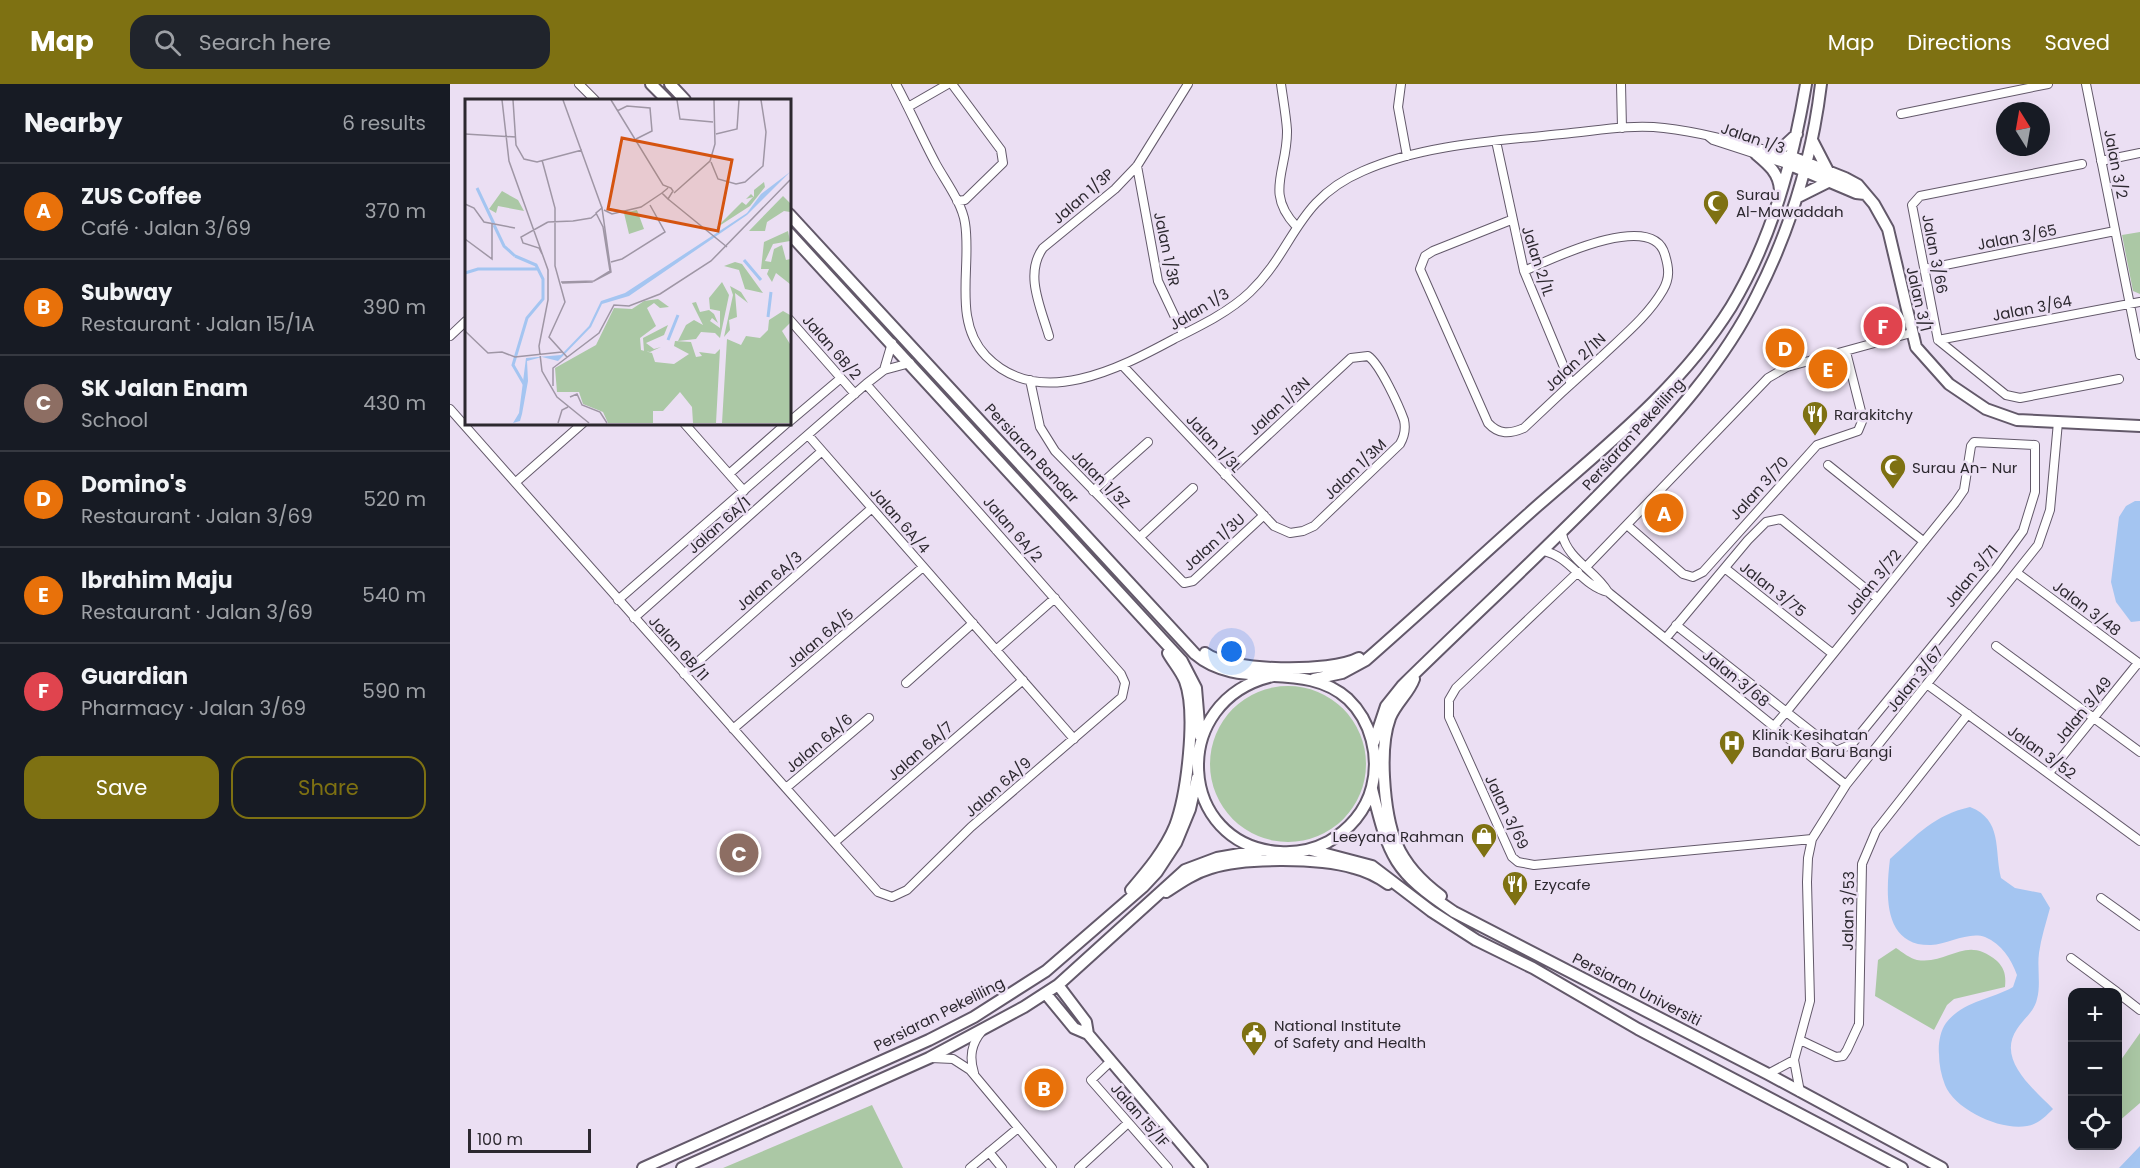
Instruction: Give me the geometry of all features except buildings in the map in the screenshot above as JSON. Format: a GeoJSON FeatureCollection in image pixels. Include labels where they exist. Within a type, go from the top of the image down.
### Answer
{"type":"FeatureCollection","features":[{"type":"Feature","properties":{"kind":"main road"},"geometry":{"type":"LineString","coordinates":[[651,84],[666,99]]}},
{"type":"Feature","properties":{"kind":"main road"},"geometry":{"type":"LineString","coordinates":[[670,84],[681,93]]}},
{"type":"Feature","properties":{"kind":"main road","name":"Persiaran Pekeliling"},"geometry":{"type":"LineString","coordinates":[[1314,680],[1342,674],[1366,660],[1612,441],[1681,374],[1731,306],[1771,222],[1791,161],[1806,84]]}},
{"type":"Feature","properties":{"kind":"main road","name":"Persiaran Pekeliling"},"geometry":{"type":"LineString","coordinates":[[1373,745],[1386,706],[1418,670],[1562,534],[1649,444],[1723,349],[1756,297],[1798,197],[1807,167],[1821,84]]}},
{"type":"Feature","properties":{"kind":"main road"},"geometry":{"type":"LineString","coordinates":[[1770,151],[1782,148],[1798,132]]}},
{"type":"Feature","properties":{"kind":"main road"},"geometry":{"type":"LineString","coordinates":[[1798,197],[1829,176],[1812,140]]}},
{"type":"Feature","properties":{"kind":"main road"},"geometry":{"type":"LineString","coordinates":[[1756,154],[1777,176],[1781,194]]}},
{"type":"Feature","properties":{"kind":"main road","name":"Jalan 3/1"},"geometry":{"type":"LineString","coordinates":[[1791,161],[1829,176],[1852,182],[1865,194],[1888,229],[1916,347],[1926,362],[1971,400],[1986,409],[2017,420],[2140,426]]}},
{"type":"Feature","properties":{"kind":"main road","name":"Persiaran Bandar"},"geometry":{"type":"LineString","coordinates":[[790,215],[1204,662],[1231,672],[1274,676]]}},
{"type":"Feature","properties":{"kind":"main road","name":"Persiaran Bandar"},"geometry":{"type":"LineString","coordinates":[[790,234],[1182,661],[1193,678],[1198,698],[1201,739]]}},
{"type":"Feature","properties":{"kind":"main road"},"geometry":{"type":"LineString","coordinates":[[1163,617],[1208,655],[1240,666],[1337,666],[1384,644]]}},
{"type":"Feature","properties":{"kind":"main road"},"geometry":{"type":"LineString","coordinates":[[1110,916],[1150,868],[1171,834],[1182,805],[1188,768],[1188,691],[1184,679],[1155,632]]}},
{"type":"Feature","properties":{"kind":"main road"},"geometry":{"type":"LineString","coordinates":[[1418,670],[1412,685],[1391,715],[1386,729],[1384,765],[1389,828],[1398,851],[1411,870],[1434,891],[1488,930]]}},
{"type":"Feature","properties":{"kind":"main road"},"geometry":{"type":"LineString","coordinates":[[682,1168],[929,1058],[1046,994],[1148,904],[1171,880],[1201,862],[1263,850],[1286,852],[1310,849],[1330,840],[1348,827],[1366,803],[1372,789],[1375,759],[1373,745],[1364,720],[1348,699],[1314,680],[1294,675],[1274,676],[1246,685],[1228,697],[1213,713],[1201,739],[1198,775],[1205,800],[1219,822],[1247,843],[1263,850]]}},
{"type":"Feature","properties":{"kind":"main road","name":"Persiaran Pekeliling"},"geometry":{"type":"LineString","coordinates":[[643,1168],[900,1054],[974,1017],[1046,972],[1157,872],[1176,843],[1190,809],[1198,775]]}},
{"type":"Feature","properties":{"kind":"main road","name":"Persiaran Universiti"},"geometry":{"type":"LineString","coordinates":[[1372,789],[1386,845],[1399,868],[1423,891],[1488,930],[1768,1074],[1942,1168]]}},
{"type":"Feature","properties":{"kind":"main road","name":"Persiaran Universiti"},"geometry":{"type":"LineString","coordinates":[[1310,849],[1372,866],[1431,911],[1476,940],[1533,968],[1638,1029],[1902,1168]]}},
{"type":"Feature","properties":{"kind":"main road"},"geometry":{"type":"LineString","coordinates":[[1148,904],[1192,874],[1233,862],[1331,863],[1356,868],[1378,878],[1435,921],[1476,940]]}},
{"type":"Feature","properties":{"kind":"main road"},"geometry":{"type":"LineString","coordinates":[[1058,985],[1086,1022],[1088,1034]]}},
{"type":"Feature","properties":{"kind":"main road"},"geometry":{"type":"LineString","coordinates":[[1046,994],[1074,1028],[1088,1034],[1202,1168]]}},
{"type":"Feature","properties":{"kind":"street"},"geometry":{"type":"LineString","coordinates":[[579,84],[593,99]]}},
{"type":"Feature","properties":{"kind":"street","name":"Jalan 1/3"},"geometry":{"type":"LineString","coordinates":[[896,84],[965,220],[965,298],[971,328],[983,354],[1002,371],[1030,381],[1055,382],[1082,379],[1123,366],[1230,308],[1253,289],[1296,226],[1324,194],[1342,182],[1407,156],[1496,141],[1622,128],[1662,128],[1714,135],[1770,151],[1791,161]]}},
{"type":"Feature","properties":{"kind":"street"},"geometry":{"type":"LineString","coordinates":[[908,107],[950,84],[1004,157],[1003,163],[965,200],[957,201]]}},
{"type":"Feature","properties":{"kind":"street","name":"Jalan 1/3P"},"geometry":{"type":"LineString","coordinates":[[1049,336],[1034,279],[1036,257],[1043,248],[1115,189],[1137,166],[1188,84]]}},
{"type":"Feature","properties":{"kind":"street"},"geometry":{"type":"LineString","coordinates":[[1281,84],[1287,132],[1279,202],[1286,216],[1296,226]]}},
{"type":"Feature","properties":{"kind":"street"},"geometry":{"type":"LineString","coordinates":[[1401,84],[1398,107],[1407,156]]}},
{"type":"Feature","properties":{"kind":"street"},"geometry":{"type":"LineString","coordinates":[[1621,84],[1622,128]]}},
{"type":"Feature","properties":{"kind":"street"},"geometry":{"type":"LineString","coordinates":[[1901,114],[2048,84]]}},
{"type":"Feature","properties":{"kind":"street","name":"Jalan 3/2"},"geometry":{"type":"LineString","coordinates":[[2086,84],[2140,355]]}},
{"type":"Feature","properties":{"kind":"street","name":"Jalan 1/3"},"geometry":{"type":"LineString","coordinates":[[1708,136],[1713,140],[1756,154],[1791,161]]}},
{"type":"Feature","properties":{"kind":"street","name":"Jalan 2/1L"},"geometry":{"type":"LineString","coordinates":[[1496,141],[1511,220],[1524,271],[1571,384]]}},
{"type":"Feature","properties":{"kind":"street"},"geometry":{"type":"LineString","coordinates":[[2101,161],[2140,153]]}},
{"type":"Feature","properties":{"kind":"street","name":"Jalan 3/66"},"geometry":{"type":"LineString","coordinates":[[1938,340],[1912,205],[1920,196],[2082,164]]}},
{"type":"Feature","properties":{"kind":"street","name":"Jalan 1/3R"},"geometry":{"type":"LineString","coordinates":[[1137,166],[1158,281],[1184,334]]}},
{"type":"Feature","properties":{"kind":"street","name":"Jalan 2/1N"},"geometry":{"type":"LineString","coordinates":[[1511,220],[1425,256],[1420,269],[1421,276],[1488,423],[1494,429],[1507,433],[1524,428],[1636,324],[1656,301],[1667,283],[1669,270],[1664,251],[1647,238],[1628,236],[1604,239],[1524,271]]}},
{"type":"Feature","properties":{"kind":"street","name":"Jalan 3/65"},"geometry":{"type":"LineString","coordinates":[[1925,270],[2115,231]]}},
{"type":"Feature","properties":{"kind":"street","name":"Jalan 3/64"},"geometry":{"type":"LineString","coordinates":[[1938,340],[2140,302]]}},
{"type":"Feature","properties":{"kind":"street"},"geometry":{"type":"LineString","coordinates":[[450,336],[465,322]]}},
{"type":"Feature","properties":{"kind":"street","name":"Jalan 6B/2"},"geometry":{"type":"LineString","coordinates":[[790,323],[855,394]]}},
{"type":"Feature","properties":{"kind":"street"},"geometry":{"type":"LineString","coordinates":[[1586,567],[1768,378],[1787,367],[1911,333]]}},
{"type":"Feature","properties":{"kind":"street"},"geometry":{"type":"LineString","coordinates":[[1938,340],[2006,395],[2020,398],[2119,379]]}},
{"type":"Feature","properties":{"kind":"street"},"geometry":{"type":"LineString","coordinates":[[884,370],[892,344]]}},
{"type":"Feature","properties":{"kind":"street","name":"Jalan 3/70"},"geometry":{"type":"LineString","coordinates":[[1627,525],[1683,574],[1693,577],[1703,572],[1817,445],[1858,431],[1863,419],[1846,352]]}},
{"type":"Feature","properties":{"kind":"street","name":"Jalan 1/3M"},"geometry":{"type":"LineString","coordinates":[[1290,533],[1303,531],[1319,522],[1400,444],[1404,437],[1404,421],[1377,365],[1368,357],[1351,358]]}},
{"type":"Feature","properties":{"kind":"street","name":"Jalan 1/3N"},"geometry":{"type":"LineString","coordinates":[[1225,475],[1351,358]]}},
{"type":"Feature","properties":{"kind":"street"},"geometry":{"type":"LineString","coordinates":[[618,600],[866,384],[884,370],[910,363]]}},
{"type":"Feature","properties":{"kind":"street","name":"Jalan 1/3L"},"geometry":{"type":"LineString","coordinates":[[1123,366],[1264,515],[1279,529],[1290,533]]}},
{"type":"Feature","properties":{"kind":"street"},"geometry":{"type":"LineString","coordinates":[[790,420],[841,378]]}},
{"type":"Feature","properties":{"kind":"street","name":"Jalan 1/3Z"},"geometry":{"type":"LineString","coordinates":[[1030,381],[1036,416],[1047,440],[1181,581]]}},
{"type":"Feature","properties":{"kind":"street","name":"Jalan 6A/2"},"geometry":{"type":"LineString","coordinates":[[866,384],[1121,674],[1125,683],[1122,697]]}},
{"type":"Feature","properties":{"kind":"street","name":"Jalan 6B/11"},"geometry":{"type":"LineString","coordinates":[[450,410],[465,423]]}},
{"type":"Feature","properties":{"kind":"street","name":"Jalan 3/67"},"geometry":{"type":"LineString","coordinates":[[1794,1060],[1810,1001],[1807,882],[1812,839],[1846,785],[2038,545],[2050,510],[2058,422]]}},
{"type":"Feature","properties":{"kind":"street"},"geometry":{"type":"LineString","coordinates":[[516,482],[583,424]]}},
{"type":"Feature","properties":{"kind":"street"},"geometry":{"type":"LineString","coordinates":[[685,424],[744,490]]}},
{"type":"Feature","properties":{"kind":"street"},"geometry":{"type":"LineString","coordinates":[[729,474],[786,424]]}},
{"type":"Feature","properties":{"kind":"street","name":"Jalan 6B/11"},"geometry":{"type":"LineString","coordinates":[[467,425],[618,600],[878,892],[892,897]]}},
{"type":"Feature","properties":{"kind":"street","name":"Jalan 6A/4"},"geometry":{"type":"LineString","coordinates":[[808,435],[1074,739]]}},
{"type":"Feature","properties":{"kind":"street","name":"Jalan 3/71"},"geometry":{"type":"LineString","coordinates":[[1787,711],[1836,751],[1852,744],[1996,568],[2023,531],[2035,492],[2036,446],[1979,440],[1971,446]]}},
{"type":"Feature","properties":{"kind":"street"},"geometry":{"type":"LineString","coordinates":[[1093,490],[1148,442]]}},
{"type":"Feature","properties":{"kind":"street","name":"Jalan 3/72"},"geometry":{"type":"LineString","coordinates":[[1774,726],[1964,490],[1971,446]]}},
{"type":"Feature","properties":{"kind":"street","name":"Jalan 6A/1"},"geometry":{"type":"LineString","coordinates":[[634,618],[822,452]]}},
{"type":"Feature","properties":{"kind":"street"},"geometry":{"type":"LineString","coordinates":[[1828,465],[1923,540]]}},
{"type":"Feature","properties":{"kind":"street"},"geometry":{"type":"LineString","coordinates":[[1140,537],[1193,488]]}},
{"type":"Feature","properties":{"kind":"street","name":"Jalan 6A/3"},"geometry":{"type":"LineString","coordinates":[[684,674],[872,508]]}},
{"type":"Feature","properties":{"kind":"street","name":"Jalan 1/3U"},"geometry":{"type":"LineString","coordinates":[[1181,581],[1193,581],[1264,515]]}},
{"type":"Feature","properties":{"kind":"street","name":"Jalan 3/75"},"geometry":{"type":"LineString","coordinates":[[1833,654],[1726,569],[1748,540],[1766,522],[1781,519],[1877,598]]}},
{"type":"Feature","properties":{"kind":"street","name":"Jalan 3/68"},"geometry":{"type":"LineString","coordinates":[[1562,534],[1567,550],[1602,581],[1608,592],[1846,785]]}},
{"type":"Feature","properties":{"kind":"street","name":"Jalan 3/68"},"geometry":{"type":"LineString","coordinates":[[1544,551],[1563,557],[1596,589],[1608,592]]}},
{"type":"Feature","properties":{"kind":"street","name":"Jalan 6A/5"},"geometry":{"type":"LineString","coordinates":[[733,729],[924,567]]}},
{"type":"Feature","properties":{"kind":"street"},"geometry":{"type":"LineString","coordinates":[[1666,638],[1726,569]]}},
{"type":"Feature","properties":{"kind":"street","name":"Jalan 3/69"},"geometry":{"type":"LineString","coordinates":[[1578,572],[1456,688],[1449,700],[1449,717],[1512,857],[1518,862],[1534,865],[1812,839]]}},
{"type":"Feature","properties":{"kind":"street","name":"Jalan 3/48"},"geometry":{"type":"LineString","coordinates":[[2017,573],[2139,663]]}},
{"type":"Feature","properties":{"kind":"street"},"geometry":{"type":"LineString","coordinates":[[996,650],[1055,598]]}},
{"type":"Feature","properties":{"kind":"street"},"geometry":{"type":"LineString","coordinates":[[906,683],[973,623]]}},
{"type":"Feature","properties":{"kind":"street"},"geometry":{"type":"LineString","coordinates":[[1676,625],[1787,711]]}},
{"type":"Feature","properties":{"kind":"street"},"geometry":{"type":"LineString","coordinates":[[1996,646],[2140,752]]}},
{"type":"Feature","properties":{"kind":"street","name":"Jalan 3/49"},"geometry":{"type":"LineString","coordinates":[[2049,773],[2139,663]]}},
{"type":"Feature","properties":{"kind":"street","name":"Jalan 6A/7"},"geometry":{"type":"LineString","coordinates":[[835,842],[1023,680]]}},
{"type":"Feature","properties":{"kind":"street","name":"Jalan 3/52"},"geometry":{"type":"LineString","coordinates":[[1928,685],[2140,841]]}},
{"type":"Feature","properties":{"kind":"street","name":"Jalan 6A/9"},"geometry":{"type":"LineString","coordinates":[[892,897],[907,890],[971,827],[1122,697]]}},
{"type":"Feature","properties":{"kind":"street","name":"Jalan 3/53"},"geometry":{"type":"LineString","coordinates":[[1800,1040],[1836,1057],[1843,1056],[1847,1050],[1859,1024],[1862,864],[1866,848],[1876,831],[1968,714]]}},
{"type":"Feature","properties":{"kind":"street","name":"Jalan 6A/6"},"geometry":{"type":"LineString","coordinates":[[786,788],[869,718]]}},
{"type":"Feature","properties":{"kind":"street"},"geometry":{"type":"LineString","coordinates":[[2101,898],[2140,927]]}},
{"type":"Feature","properties":{"kind":"street"},"geometry":{"type":"LineString","coordinates":[[2071,958],[2110,988]]}},
{"type":"Feature","properties":{"kind":"street"},"geometry":{"type":"LineString","coordinates":[[2122,997],[2140,1010]]}},
{"type":"Feature","properties":{"kind":"street"},"geometry":{"type":"LineString","coordinates":[[975,1076],[971,1053],[974,1041],[985,1028]]}},
{"type":"Feature","properties":{"kind":"street"},"geometry":{"type":"LineString","coordinates":[[929,1058],[953,1059],[975,1076],[1052,1168]]}},
{"type":"Feature","properties":{"kind":"street"},"geometry":{"type":"LineString","coordinates":[[1768,1074],[1794,1060],[1800,1092]]}},
{"type":"Feature","properties":{"kind":"street","name":"Jalan 15/1F"},"geometry":{"type":"LineString","coordinates":[[1111,1061],[1091,1080],[1168,1168]]}},
{"type":"Feature","properties":{"kind":"street"},"geometry":{"type":"LineString","coordinates":[[1079,1168],[1128,1123]]}},
{"type":"Feature","properties":{"kind":"street"},"geometry":{"type":"LineString","coordinates":[[970,1168],[1018,1128]]}},
{"type":"Feature","properties":{"kind":"street"},"geometry":{"type":"LineString","coordinates":[[989,1152],[1002,1168]]}},
{"type":"Feature","properties":{"kind":"green space"},"geometry":{"type":"Polygon","coordinates":[[[2140,232],[2140,294],[2133,291],[2122,235],[2140,232]]]}},
{"type":"Feature","properties":{"kind":"green space"},"geometry":{"type":"Polygon","coordinates":[[[1288,686],[1318,692],[1343,709],[1360,734],[1366,764],[1360,794],[1343,819],[1318,836],[1288,842],[1258,836],[1233,819],[1216,794],[1210,764],[1216,734],[1233,709],[1258,692],[1288,686]]]}},
{"type":"Feature","properties":{"kind":"green space"},"geometry":{"type":"Polygon","coordinates":[[[1896,948],[1917,960],[1939,958],[1966,950],[1986,953],[2002,967],[2005,987],[1954,999],[1947,1005],[1934,1030],[1875,996],[1878,960],[1896,948]]]}},
{"type":"Feature","properties":{"kind":"green space"},"geometry":{"type":"Polygon","coordinates":[[[2140,1033],[2140,1103],[2122,1119],[2122,1096],[2122,1058],[2140,1033]]]}},
{"type":"Feature","properties":{"kind":"green space"},"geometry":{"type":"Polygon","coordinates":[[[872,1105],[903,1168],[723,1168],[872,1105]]]}},
{"type":"Feature","properties":{"kind":"water"},"geometry":{"type":"Polygon","coordinates":[[[2140,501],[2140,621],[2131,622],[2116,602],[2111,582],[2119,517],[2126,506],[2140,501]]]}},
{"type":"Feature","properties":{"kind":"water"},"geometry":{"type":"Polygon","coordinates":[[[1970,807],[1981,813],[1992,828],[2001,878],[2015,888],[2041,893],[2050,908],[2039,953],[2037,999],[2034,1008],[2017,1029],[2012,1041],[2011,1052],[2020,1073],[2053,1109],[2038,1122],[2027,1126],[2016,1127],[1992,1122],[1958,1103],[1945,1085],[1939,1062],[1941,1034],[1946,1023],[1969,1005],[2013,987],[2017,975],[2009,958],[1991,940],[1979,936],[1931,945],[1915,943],[1903,937],[1895,927],[1888,901],[1890,859],[1936,821],[1970,807]]]}},
{"type":"Feature","properties":{"kind":"water"},"geometry":{"type":"Polygon","coordinates":[[[2140,1146],[2140,1168],[2119,1168],[2140,1146]]]}},
{"type":"Feature","properties":{"kind":"place","name":"Surau Al-Mawaddah"},"geometry":{"type":"Point","coordinates":[1716,226]}},
{"type":"Feature","properties":{"kind":"place","name":"Guardian"},"geometry":{"type":"Point","coordinates":[1883,326]}},
{"type":"Feature","properties":{"kind":"place","name":"Domino's"},"geometry":{"type":"Point","coordinates":[1785,348]}},
{"type":"Feature","properties":{"kind":"place","name":"Ibrahim Maju"},"geometry":{"type":"Point","coordinates":[1828,369]}},
{"type":"Feature","properties":{"kind":"place","name":"Rarakitchy"},"geometry":{"type":"Point","coordinates":[1815,437]}},
{"type":"Feature","properties":{"kind":"place","name":"Surau An- Nur"},"geometry":{"type":"Point","coordinates":[1893,490]}},
{"type":"Feature","properties":{"kind":"place","name":"ZUS Coffee"},"geometry":{"type":"Point","coordinates":[1664,513]}},
{"type":"Feature","properties":{"kind":"place","name":"Klinik Kesihatan Bandar Baru Bangi"},"geometry":{"type":"Point","coordinates":[1732,766]}},
{"type":"Feature","properties":{"kind":"place","name":"SK Jalan Enam"},"geometry":{"type":"Point","coordinates":[739,853]}},
{"type":"Feature","properties":{"kind":"place","name":"Leeyana Rahman"},"geometry":{"type":"Point","coordinates":[1484,859]}},
{"type":"Feature","properties":{"kind":"place","name":"Ezycafe"},"geometry":{"type":"Point","coordinates":[1515,907]}},
{"type":"Feature","properties":{"kind":"place","name":"National Institute of Safety and Health"},"geometry":{"type":"Point","coordinates":[1254,1057]}},
{"type":"Feature","properties":{"kind":"place","name":"Subway"},"geometry":{"type":"Point","coordinates":[1044,1088]}}]}
